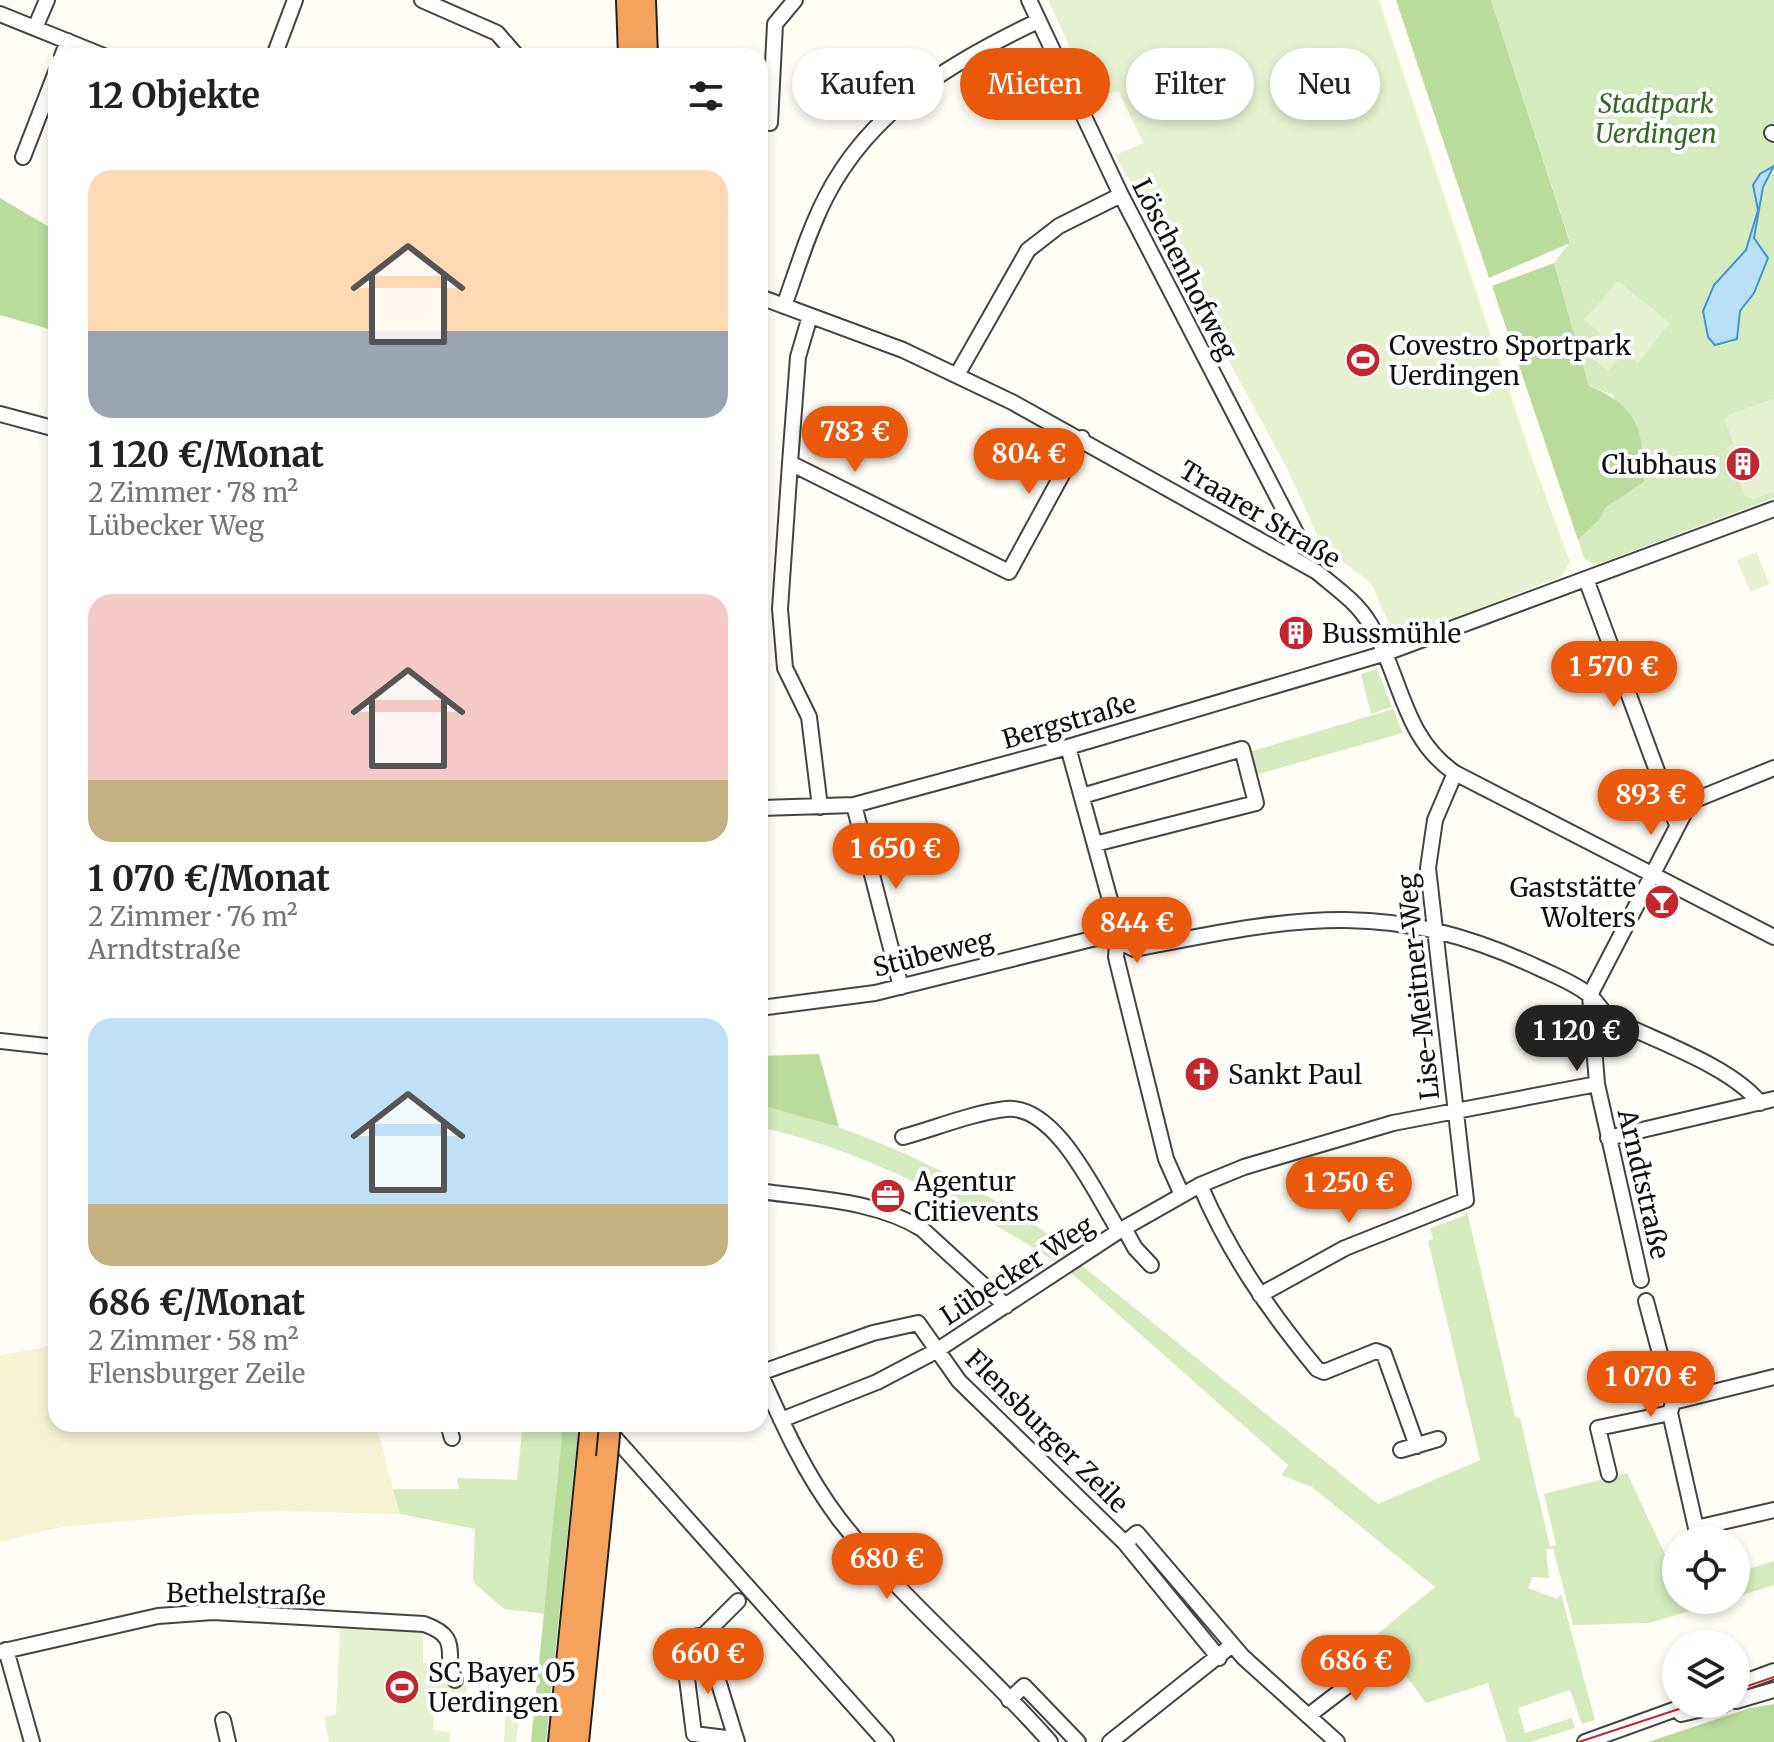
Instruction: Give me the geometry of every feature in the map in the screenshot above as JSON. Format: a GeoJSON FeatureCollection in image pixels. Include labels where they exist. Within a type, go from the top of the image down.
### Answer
{"type":"FeatureCollection","features":[{"type":"Feature","properties":{"kind":"highway"},"geometry":{"type":"LineString","coordinates":[[627,0],[629,48]]}},
{"type":"Feature","properties":{"kind":"highway"},"geometry":{"type":"LineString","coordinates":[[645,0],[647,48]]}},
{"type":"Feature","properties":{"kind":"highway"},"geometry":{"type":"LineString","coordinates":[[559,1742],[590,1432]]}},
{"type":"Feature","properties":{"kind":"highway"},"geometry":{"type":"LineString","coordinates":[[578,1742],[609,1432]]}},
{"type":"Feature","properties":{"kind":"street"},"geometry":{"type":"LineString","coordinates":[[35,28],[47,0]]}},
{"type":"Feature","properties":{"kind":"street"},"geometry":{"type":"LineString","coordinates":[[277,48],[295,0]]}},
{"type":"Feature","properties":{"kind":"street"},"geometry":{"type":"LineString","coordinates":[[422,0],[497,33],[510,48]]}},
{"type":"Feature","properties":{"kind":"street"},"geometry":{"type":"LineString","coordinates":[[770,123],[775,24],[795,0]]}},
{"type":"Feature","properties":{"kind":"street","name":"Löschenhofweg"},"geometry":{"type":"LineString","coordinates":[[1029,0],[1121,195],[1296,533],[1289,556]]}},
{"type":"Feature","properties":{"kind":"street"},"geometry":{"type":"LineString","coordinates":[[0,14],[85,48]]}},
{"type":"Feature","properties":{"kind":"street"},"geometry":{"type":"LineString","coordinates":[[784,306],[826,197],[867,137],[890,112],[941,71],[1038,21]]}},
{"type":"Feature","properties":{"kind":"street"},"geometry":{"type":"LineString","coordinates":[[65,48],[68,41]]}},
{"type":"Feature","properties":{"kind":"street"},"geometry":{"type":"LineString","coordinates":[[23,157],[48,93]]}},
{"type":"Feature","properties":{"kind":"street"},"geometry":{"type":"LineString","coordinates":[[957,375],[1028,250],[1059,226],[1121,195]]}},
{"type":"Feature","properties":{"kind":"street","name":"Traarer Straße"},"geometry":{"type":"LineString","coordinates":[[768,300],[903,350],[957,375],[1082,438],[1317,572],[1354,603],[1386,653],[1421,741],[1433,758],[1455,773],[1774,937]]}},
{"type":"Feature","properties":{"kind":"street"},"geometry":{"type":"LineString","coordinates":[[810,316],[798,357],[780,609],[785,668],[809,717],[820,807]]}},
{"type":"Feature","properties":{"kind":"street"},"geometry":{"type":"LineString","coordinates":[[0,414],[48,427]]}},
{"type":"Feature","properties":{"kind":"street"},"geometry":{"type":"LineString","coordinates":[[790,463],[1009,572],[1082,438]]}},
{"type":"Feature","properties":{"kind":"street","name":"Bergstraße"},"geometry":{"type":"LineString","coordinates":[[768,808],[854,805],[1068,747],[1386,653],[1774,509]]}},
{"type":"Feature","properties":{"kind":"street"},"geometry":{"type":"LineString","coordinates":[[1586,579],[1677,825]]}},
{"type":"Feature","properties":{"kind":"street"},"geometry":{"type":"LineString","coordinates":[[1068,747],[1118,929],[1116,957],[1166,1159],[1182,1195]]}},
{"type":"Feature","properties":{"kind":"street"},"geometry":{"type":"LineString","coordinates":[[1082,796],[1242,749],[1256,803],[1095,844]]}},
{"type":"Feature","properties":{"kind":"street"},"geometry":{"type":"LineString","coordinates":[[1590,995],[1690,802],[1774,768]]}},
{"type":"Feature","properties":{"kind":"street","name":"Lise-Meitner-Weg"},"geometry":{"type":"LineString","coordinates":[[1260,1295],[1312,1264],[1372,1235],[1466,1200],[1434,929],[1429,852],[1435,820],[1455,773]]}},
{"type":"Feature","properties":{"kind":"street"},"geometry":{"type":"LineString","coordinates":[[854,805],[901,987]]}},
{"type":"Feature","properties":{"kind":"street","name":"Stübeweg"},"geometry":{"type":"LineString","coordinates":[[768,1007],[846,999],[1096,938],[1116,940],[1134,949],[1300,920],[1359,919],[1434,929],[1495,948],[1590,995],[1605,1016],[1740,1082],[1767,1101]]}},
{"type":"Feature","properties":{"kind":"street","name":"Arndtstraße"},"geometry":{"type":"LineString","coordinates":[[1590,995],[1597,1084],[1636,1244],[1641,1280]]}},
{"type":"Feature","properties":{"kind":"street"},"geometry":{"type":"LineString","coordinates":[[0,1041],[48,1046]]}},
{"type":"Feature","properties":{"kind":"street","name":"Lübecker Weg"},"geometry":{"type":"LineString","coordinates":[[768,1391],[781,1420],[867,1386],[936,1351],[1122,1230],[1200,1185],[1310,1146],[1455,1109],[1597,1084]]}},
{"type":"Feature","properties":{"kind":"street"},"geometry":{"type":"LineString","coordinates":[[1608,1138],[1767,1101]]}},
{"type":"Feature","properties":{"kind":"street"},"geometry":{"type":"LineString","coordinates":[[903,1137],[1005,1109],[1019,1109],[1056,1131],[1122,1230]]}},
{"type":"Feature","properties":{"kind":"street"},"geometry":{"type":"LineString","coordinates":[[1200,1185],[1222,1235],[1260,1295],[1317,1369],[1324,1372],[1376,1351],[1384,1354],[1417,1446]]}},
{"type":"Feature","properties":{"kind":"street"},"geometry":{"type":"LineString","coordinates":[[768,1192],[880,1210],[907,1220],[922,1229],[1006,1306]]}},
{"type":"Feature","properties":{"kind":"street","name":"Lübecker Weg"},"geometry":{"type":"LineString","coordinates":[[1122,1230],[1151,1265]]}},
{"type":"Feature","properties":{"kind":"street"},"geometry":{"type":"LineString","coordinates":[[1646,1301],[1696,1528],[1774,1510]]}},
{"type":"Feature","properties":{"kind":"street","name":"Lübecker Weg"},"geometry":{"type":"LineString","coordinates":[[768,1370],[910,1323],[921,1326],[936,1351]]}},
{"type":"Feature","properties":{"kind":"street","name":"Flensburger Zeile"},"geometry":{"type":"LineString","coordinates":[[936,1351],[959,1381],[998,1421],[1125,1543],[1219,1658]]}},
{"type":"Feature","properties":{"kind":"street"},"geometry":{"type":"LineString","coordinates":[[1609,1474],[1598,1428],[1774,1377]]}},
{"type":"Feature","properties":{"kind":"street"},"geometry":{"type":"LineString","coordinates":[[781,1420],[793,1448],[838,1517],[869,1555],[1050,1742]]}},
{"type":"Feature","properties":{"kind":"street"},"geometry":{"type":"LineString","coordinates":[[610,1432],[886,1742]]}},
{"type":"Feature","properties":{"kind":"street"},"geometry":{"type":"LineString","coordinates":[[1401,1450],[1438,1439]]}},
{"type":"Feature","properties":{"kind":"street","name":"Flensburger Zeile"},"geometry":{"type":"LineString","coordinates":[[1125,1543],[1137,1533],[1232,1645],[1337,1742]]}},
{"type":"Feature","properties":{"kind":"street"},"geometry":{"type":"LineString","coordinates":[[704,1635],[736,1740],[693,1738],[682,1639],[704,1635],[738,1601]]}},
{"type":"Feature","properties":{"kind":"street","name":"Bethelstraße"},"geometry":{"type":"LineString","coordinates":[[3,1651],[158,1616],[213,1612],[424,1624],[442,1633],[449,1642],[455,1680]]}},
{"type":"Feature","properties":{"kind":"street"},"geometry":{"type":"LineString","coordinates":[[1110,1742],[1232,1645]]}},
{"type":"Feature","properties":{"kind":"street"},"geometry":{"type":"LineString","coordinates":[[3,1651],[32,1742]]}},
{"type":"Feature","properties":{"kind":"street"},"geometry":{"type":"LineString","coordinates":[[1308,1716],[1381,1660]]}},
{"type":"Feature","properties":{"kind":"street"},"geometry":{"type":"LineString","coordinates":[[1750,1680],[1774,1671]]}},
{"type":"Feature","properties":{"kind":"street"},"geometry":{"type":"LineString","coordinates":[[1009,1700],[1024,1686],[1078,1742]]}},
{"type":"Feature","properties":{"kind":"street"},"geometry":{"type":"LineString","coordinates":[[1750,1697],[1774,1690]]}},
{"type":"Feature","properties":{"kind":"street"},"geometry":{"type":"LineString","coordinates":[[1585,1742],[1662,1717]]}},
{"type":"Feature","properties":{"kind":"street"},"geometry":{"type":"LineString","coordinates":[[223,1720],[228,1742]]}},
{"type":"Feature","properties":{"kind":"shaded area"},"geometry":{"type":"Polygon","coordinates":[[[48,1346],[48,1432],[378,1432],[400,1514],[276,1511],[195,1515],[61,1527],[0,1542],[0,1355],[48,1346]]]}},
{"type":"Feature","properties":{"kind":"green space","name":"Covestro Sportpark Uerdingen"},"geometry":{"type":"Polygon","coordinates":[[[1048,0],[1379,0],[1530,453],[1570,562],[1562,576],[1396,640],[1371,583],[1322,546],[1288,470],[1202,312],[1153,201],[1141,200],[1115,155],[1143,143],[1132,120],[1254,120],[1254,48],[1126,48],[1126,107],[1119,92],[1110,93],[1110,48],[1070,48],[1048,0]]]}},
{"type":"Feature","properties":{"kind":"green space"},"geometry":{"type":"Polygon","coordinates":[[[1396,0],[1491,0],[1570,243],[1489,278],[1396,0]]]}},
{"type":"Feature","properties":{"kind":"green space","name":"Stadtpark Uerdingen"},"geometry":{"type":"Polygon","coordinates":[[[1491,0],[1774,0],[1774,166],[1760,174],[1753,185],[1758,210],[1746,250],[1714,285],[1715,344],[1731,343],[1739,328],[1740,311],[1754,293],[1768,259],[1754,238],[1763,187],[1774,171],[1774,399],[1729,415],[1734,445],[1753,499],[1774,491],[1774,498],[1598,564],[1585,560],[1578,540],[1600,519],[1605,508],[1644,482],[1613,395],[1589,386],[1554,263],[1570,242],[1491,0]]]}},
{"type":"Feature","properties":{"kind":"green space"},"geometry":{"type":"Polygon","coordinates":[[[0,198],[48,226],[48,329],[0,315],[0,198]]]}},
{"type":"Feature","properties":{"kind":"green space"},"geometry":{"type":"Polygon","coordinates":[[[1554,263],[1589,386],[1619,402],[1628,412],[1640,435],[1642,449],[1644,482],[1605,508],[1600,519],[1578,540],[1492,286],[1554,263]]]}},
{"type":"Feature","properties":{"kind":"green space"},"geometry":{"type":"Polygon","coordinates":[[[1618,281],[1670,323],[1638,363],[1625,352],[1608,371],[1591,357],[1593,354],[1587,348],[1600,333],[1584,320],[1618,281]]]}},
{"type":"Feature","properties":{"kind":"green space"},"geometry":{"type":"Polygon","coordinates":[[[1774,399],[1774,491],[1753,499],[1744,496],[1727,447],[1734,444],[1725,421],[1729,415],[1774,399]]]}},
{"type":"Feature","properties":{"kind":"green space"},"geometry":{"type":"Polygon","coordinates":[[[1757,552],[1769,584],[1750,592],[1737,560],[1757,552]]]}},
{"type":"Feature","properties":{"kind":"green space"},"geometry":{"type":"Polygon","coordinates":[[[1377,669],[1392,707],[1371,714],[1361,674],[1377,669]]]}},
{"type":"Feature","properties":{"kind":"green space"},"geometry":{"type":"Polygon","coordinates":[[[1393,709],[1403,733],[1255,775],[1249,752],[1393,709]]]}},
{"type":"Feature","properties":{"kind":"green space"},"geometry":{"type":"Polygon","coordinates":[[[819,1054],[839,1127],[768,1107],[768,1056],[819,1054]]]}},
{"type":"Feature","properties":{"kind":"green space"},"geometry":{"type":"Polygon","coordinates":[[[768,1107],[844,1129],[924,1163],[1001,1204],[1074,1252],[1061,1265],[916,1183],[801,1138],[768,1129],[768,1107]]]}},
{"type":"Feature","properties":{"kind":"green space"},"geometry":{"type":"Polygon","coordinates":[[[1466,1207],[1515,1416],[1520,1418],[1550,1547],[1556,1545],[1544,1494],[1627,1473],[1662,1548],[1662,1614],[1680,1614],[1649,1623],[1573,1625],[1553,1548],[1546,1549],[1549,1578],[1533,1577],[1528,1588],[1557,1599],[1561,1594],[1595,1720],[1582,1724],[1570,1690],[1518,1708],[1525,1733],[1572,1718],[1575,1728],[1530,1742],[1507,1742],[1488,1683],[1426,1703],[1376,1635],[1435,1587],[1312,1487],[1281,1475],[1288,1465],[1069,1271],[1080,1264],[1378,1504],[1480,1460],[1428,1241],[1433,1239],[1430,1228],[1466,1215],[1466,1207]]]}},
{"type":"Feature","properties":{"kind":"green space"},"geometry":{"type":"Polygon","coordinates":[[[522,1432],[562,1432],[545,1614],[504,1609],[473,1582],[475,1529],[400,1514],[393,1489],[459,1489],[457,1478],[517,1480],[522,1432]]]}},
{"type":"Feature","properties":{"kind":"green space"},"geometry":{"type":"Polygon","coordinates":[[[562,1432],[578,1432],[546,1742],[531,1742],[562,1432]]]}},
{"type":"Feature","properties":{"kind":"green space"},"geometry":{"type":"Polygon","coordinates":[[[1774,1561],[1774,1585],[1750,1593],[1750,1569],[1774,1561]]]}},
{"type":"Feature","properties":{"kind":"green space","name":"SC Bayer 05 Uerdingen"},"geometry":{"type":"Polygon","coordinates":[[[340,1627],[423,1632],[423,1663],[448,1663],[460,1683],[467,1683],[467,1693],[435,1692],[433,1730],[450,1732],[450,1742],[329,1742],[324,1717],[336,1714],[340,1627]]]}},
{"type":"Feature","properties":{"kind":"green space","name":"SC Bayer 05 Uerdingen"},"geometry":{"type":"Polygon","coordinates":[[[506,1695],[522,1695],[516,1742],[504,1742],[506,1695]]]}},
{"type":"Feature","properties":{"kind":"green space"},"geometry":{"type":"Polygon","coordinates":[[[1774,1704],[1774,1742],[1648,1742],[1720,1718],[1750,1718],[1750,1708],[1774,1704]]]}},
{"type":"Feature","properties":{"kind":"water"},"geometry":{"type":"Polygon","coordinates":[[[1774,166],[1763,187],[1754,238],[1768,258],[1754,293],[1740,311],[1737,339],[1715,345],[1708,337],[1703,311],[1714,285],[1746,250],[1758,210],[1753,185],[1760,174],[1774,166]]]}},
{"type":"Feature","properties":{"kind":"tram line"},"geometry":{"type":"LineString","coordinates":[[1750,1685],[1774,1677]]}},
{"type":"Feature","properties":{"kind":"tram line"},"geometry":{"type":"LineString","coordinates":[[1579,1742],[1662,1715]]}},
{"type":"Feature","properties":{"kind":"place","name":"Covestro Sportpark Uerdingen"},"geometry":{"type":"Point","coordinates":[1363,360]}},
{"type":"Feature","properties":{"kind":"place","name":"Clubhaus"},"geometry":{"type":"Point","coordinates":[1743,464]}},
{"type":"Feature","properties":{"kind":"place","name":"Bussmühle"},"geometry":{"type":"Point","coordinates":[1296,633]}},
{"type":"Feature","properties":{"kind":"place","name":"Gaststätte Wolters"},"geometry":{"type":"Point","coordinates":[1662,902]}},
{"type":"Feature","properties":{"kind":"place","name":"Sankt Paul"},"geometry":{"type":"Point","coordinates":[1202,1074]}},
{"type":"Feature","properties":{"kind":"place","name":"Agentur Citievents"},"geometry":{"type":"Point","coordinates":[888,1196]}},
{"type":"Feature","properties":{"kind":"place","name":"SC Bayer 05 Uerdingen"},"geometry":{"type":"Point","coordinates":[402,1687]}}]}
